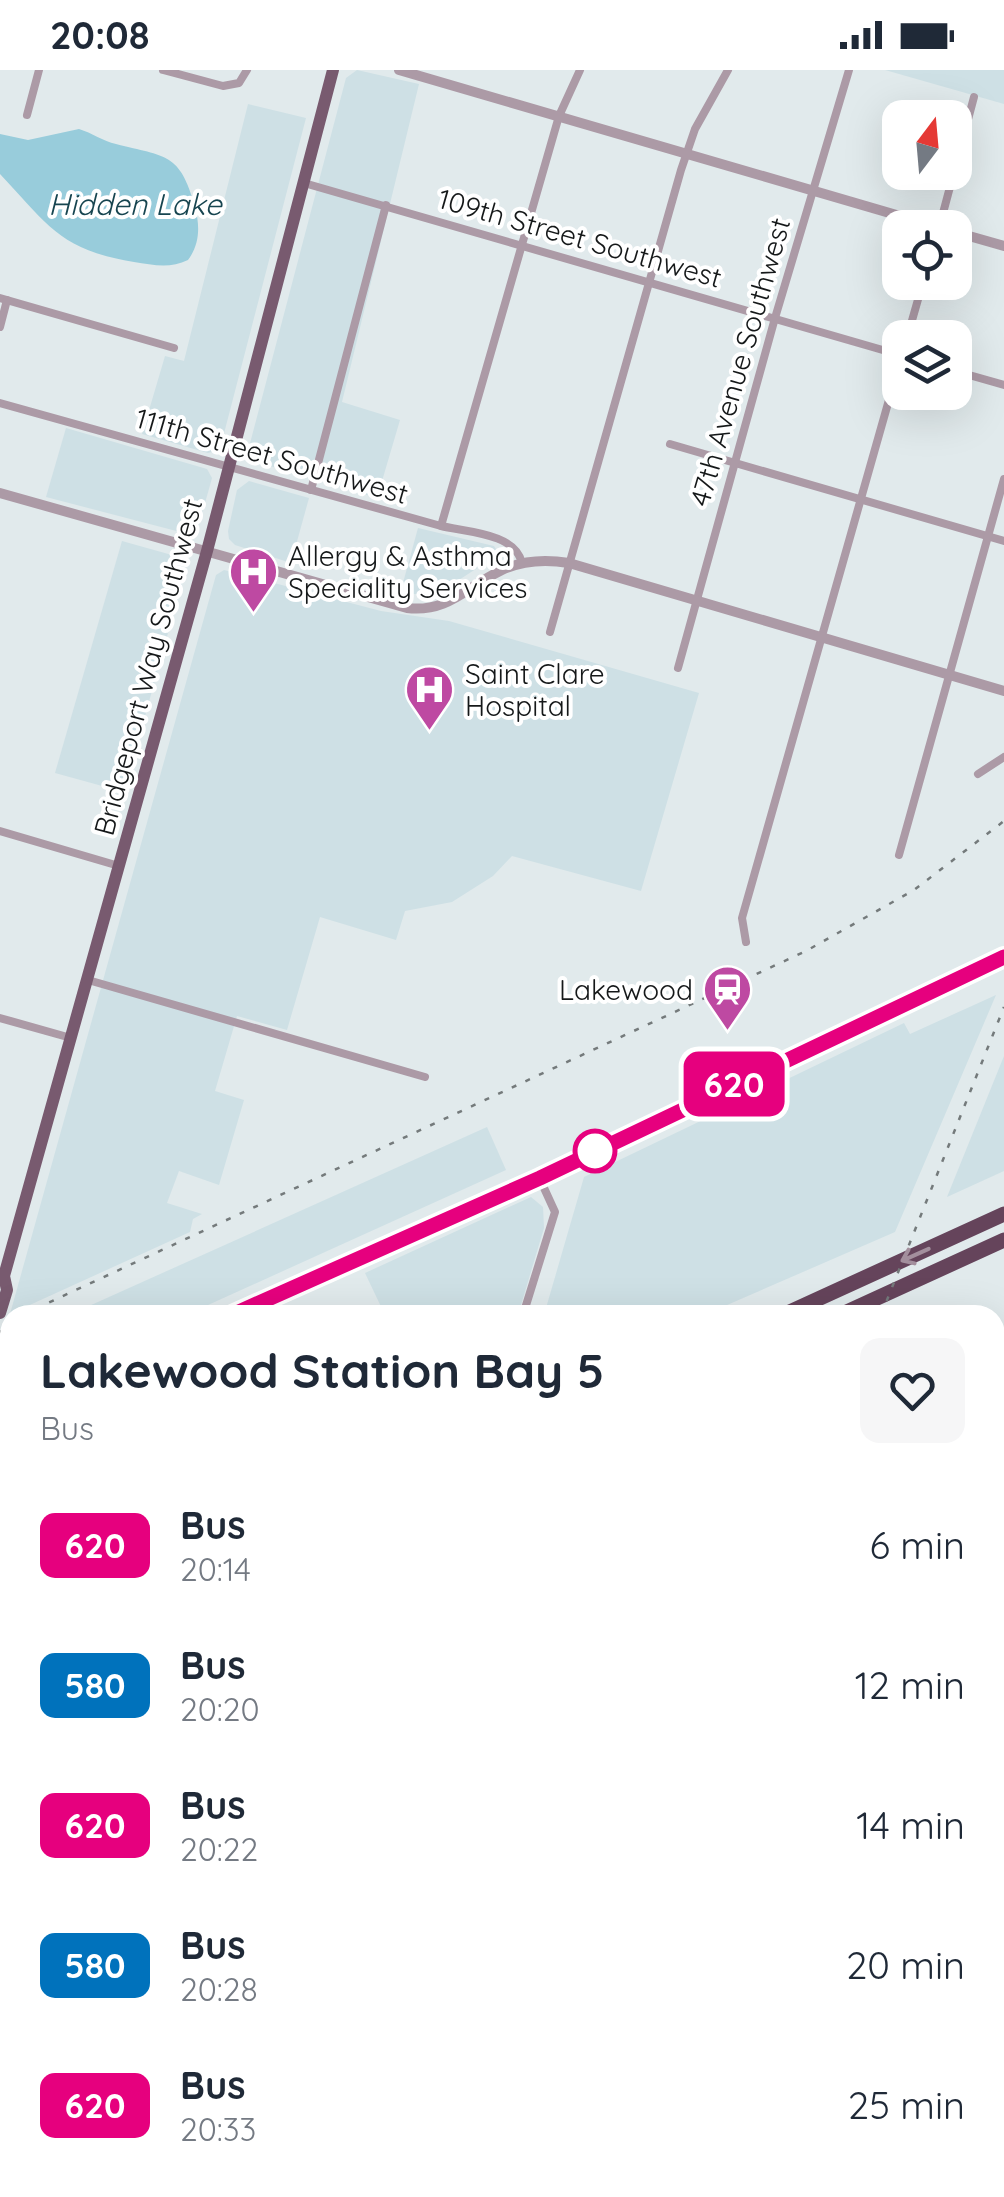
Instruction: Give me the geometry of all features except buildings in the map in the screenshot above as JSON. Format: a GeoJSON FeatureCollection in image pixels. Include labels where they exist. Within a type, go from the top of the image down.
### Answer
{"type":"FeatureCollection","features":[{"type":"Feature","properties":{"kind":"highway"},"geometry":{"type":"LineString","coordinates":[[805,1305],[1004,1214]]}},
{"type":"Feature","properties":{"kind":"highway"},"geometry":{"type":"LineString","coordinates":[[862,1305],[1004,1240]]}},
{"type":"Feature","properties":{"kind":"main road","name":"Bridgeport Way Southwest"},"geometry":{"type":"LineString","coordinates":[[2,1305],[7,1290],[2,1278],[207,551],[332,70]]}},
{"type":"Feature","properties":{"kind":"main road"},"geometry":{"type":"LineString","coordinates":[[254,1305],[540,1178],[1004,957]]}},
{"type":"Feature","properties":{"kind":"street"},"geometry":{"type":"LineString","coordinates":[[27,114],[39,70]]}},
{"type":"Feature","properties":{"kind":"street"},"geometry":{"type":"LineString","coordinates":[[163,70],[228,86],[239,84],[247,70]]}},
{"type":"Feature","properties":{"kind":"street"},"geometry":{"type":"LineString","coordinates":[[399,70],[433,74],[559,116],[882,211]]}},
{"type":"Feature","properties":{"kind":"street"},"geometry":{"type":"LineString","coordinates":[[440,526],[559,116],[580,70]]}},
{"type":"Feature","properties":{"kind":"street"},"geometry":{"type":"LineString","coordinates":[[550,632],[686,154],[728,70]]}},
{"type":"Feature","properties":{"kind":"street","name":"47th Avenue Southwest"},"geometry":{"type":"LineString","coordinates":[[678,668],[849,70]]}},
{"type":"Feature","properties":{"kind":"street"},"geometry":{"type":"LineString","coordinates":[[972,104],[974,97]]}},
{"type":"Feature","properties":{"kind":"street","name":"109th Street Southwest"},"geometry":{"type":"LineString","coordinates":[[304,183],[882,352]]}},
{"type":"Feature","properties":{"kind":"street"},"geometry":{"type":"LineString","coordinates":[[311,490],[386,205]]}},
{"type":"Feature","properties":{"kind":"street"},"geometry":{"type":"LineString","coordinates":[[972,237],[1004,246]]}},
{"type":"Feature","properties":{"kind":"street"},"geometry":{"type":"LineString","coordinates":[[0,327],[4,299],[174,348]]}},
{"type":"Feature","properties":{"kind":"street"},"geometry":{"type":"LineString","coordinates":[[972,376],[1004,385]]}},
{"type":"Feature","properties":{"kind":"street","name":"111th Street Southwest"},"geometry":{"type":"LineString","coordinates":[[0,403],[440,526],[507,541],[520,553],[522,563]]}},
{"type":"Feature","properties":{"kind":"street"},"geometry":{"type":"LineString","coordinates":[[746,942],[742,918],[885,410]]}},
{"type":"Feature","properties":{"kind":"street"},"geometry":{"type":"LineString","coordinates":[[670,444],[1004,541]]}},
{"type":"Feature","properties":{"kind":"street"},"geometry":{"type":"LineString","coordinates":[[899,856],[1004,478]]}},
{"type":"Feature","properties":{"kind":"street"},"geometry":{"type":"LineString","coordinates":[[0,493],[399,607],[424,610],[453,601],[499,571],[522,563],[570,562],[1004,691]]}},
{"type":"Feature","properties":{"kind":"street"},"geometry":{"type":"LineString","coordinates":[[978,774],[1004,757]]}},
{"type":"Feature","properties":{"kind":"street"},"geometry":{"type":"LineString","coordinates":[[0,831],[119,866]]}},
{"type":"Feature","properties":{"kind":"street"},"geometry":{"type":"LineString","coordinates":[[88,980],[425,1077]]}},
{"type":"Feature","properties":{"kind":"street"},"geometry":{"type":"LineString","coordinates":[[0,1018],[71,1038]]}},
{"type":"Feature","properties":{"kind":"street"},"geometry":{"type":"LineString","coordinates":[[526,1305],[555,1212],[540,1178]]}},
{"type":"Feature","properties":{"kind":"shaded area"},"geometry":{"type":"Polygon","coordinates":[[[357,70],[419,84],[342,402],[400,420],[377,498],[253,461],[248,451],[346,78],[357,70]]]}},
{"type":"Feature","properties":{"kind":"shaded area"},"geometry":{"type":"Polygon","coordinates":[[[885,70],[1004,70],[1004,104],[885,70]]]}},
{"type":"Feature","properties":{"kind":"shaded area"},"geometry":{"type":"Polygon","coordinates":[[[248,104],[306,118],[221,445],[208,453],[142,434],[165,356],[184,361],[248,104]]]}},
{"type":"Feature","properties":{"kind":"shaded area"},"geometry":{"type":"Polygon","coordinates":[[[66,428],[207,469],[212,478],[198,528],[184,533],[46,497],[66,428]]]}},
{"type":"Feature","properties":{"kind":"shaded area"},"geometry":{"type":"Polygon","coordinates":[[[249,481],[309,498],[291,563],[235,545],[229,539],[237,490],[249,481]]]}},
{"type":"Feature","properties":{"kind":"shaded area"},"geometry":{"type":"Polygon","coordinates":[[[418,528],[494,546],[499,554],[448,587],[400,594],[418,528]]]}},
{"type":"Feature","properties":{"kind":"shaded area"},"geometry":{"type":"Polygon","coordinates":[[[122,541],[179,557],[186,568],[124,792],[55,773],[122,541]]]}},
{"type":"Feature","properties":{"kind":"shaded area","name":"Saint Clare Hospital"},"geometry":{"type":"Polygon","coordinates":[[[224,570],[381,611],[449,621],[699,693],[641,891],[512,856],[493,876],[452,902],[405,911],[396,940],[320,917],[287,1030],[237,1016],[215,1091],[244,1100],[219,1185],[179,1171],[167,1203],[202,1214],[193,1219],[190,1232],[30,1305],[13,1305],[216,575],[224,570]]]}},
{"type":"Feature","properties":{"kind":"shaded area"},"geometry":{"type":"Polygon","coordinates":[[[996,995],[895,1232],[727,1305],[547,1305],[584,1177],[904,1023],[910,1034],[996,995]]]}},
{"type":"Feature","properties":{"kind":"shaded area"},"geometry":{"type":"Polygon","coordinates":[[[1004,1056],[1004,1171],[947,1197],[1004,1056]]]}},
{"type":"Feature","properties":{"kind":"shaded area"},"geometry":{"type":"Polygon","coordinates":[[[487,1127],[506,1170],[208,1305],[91,1305],[487,1127]]]}},
{"type":"Feature","properties":{"kind":"shaded area"},"geometry":{"type":"Polygon","coordinates":[[[531,1197],[543,1207],[544,1228],[521,1305],[380,1305],[365,1273],[531,1197]]]}},
{"type":"Feature","properties":{"kind":"water","name":"Hidden Lake"},"geometry":{"type":"Polygon","coordinates":[[[79,129],[111,143],[159,155],[177,166],[189,189],[198,221],[197,241],[188,260],[155,265],[89,250],[57,233],[0,174],[0,134],[28,140],[79,129]]]}},
{"type":"Feature","properties":{"kind":"railway"},"geometry":{"type":"LineString","coordinates":[[44,1305],[806,951],[914,890],[1004,821]]}},
{"type":"Feature","properties":{"kind":"railway"},"geometry":{"type":"LineString","coordinates":[[885,1305],[1004,1007]]}},
{"type":"Feature","properties":{"kind":"bus line","name":"620"},"geometry":{"type":"LineString","coordinates":[[254,1305],[540,1178],[1004,957]]}},
{"type":"Feature","properties":{"kind":"place","name":"Allergy & Asthma Speciality Services"},"geometry":{"type":"Point","coordinates":[253,614]}},
{"type":"Feature","properties":{"kind":"place","name":"Saint Clare Hospital"},"geometry":{"type":"Point","coordinates":[430,732]}},
{"type":"Feature","properties":{"kind":"place","name":"Lakewood"},"geometry":{"type":"Point","coordinates":[728,1032]}}]}
